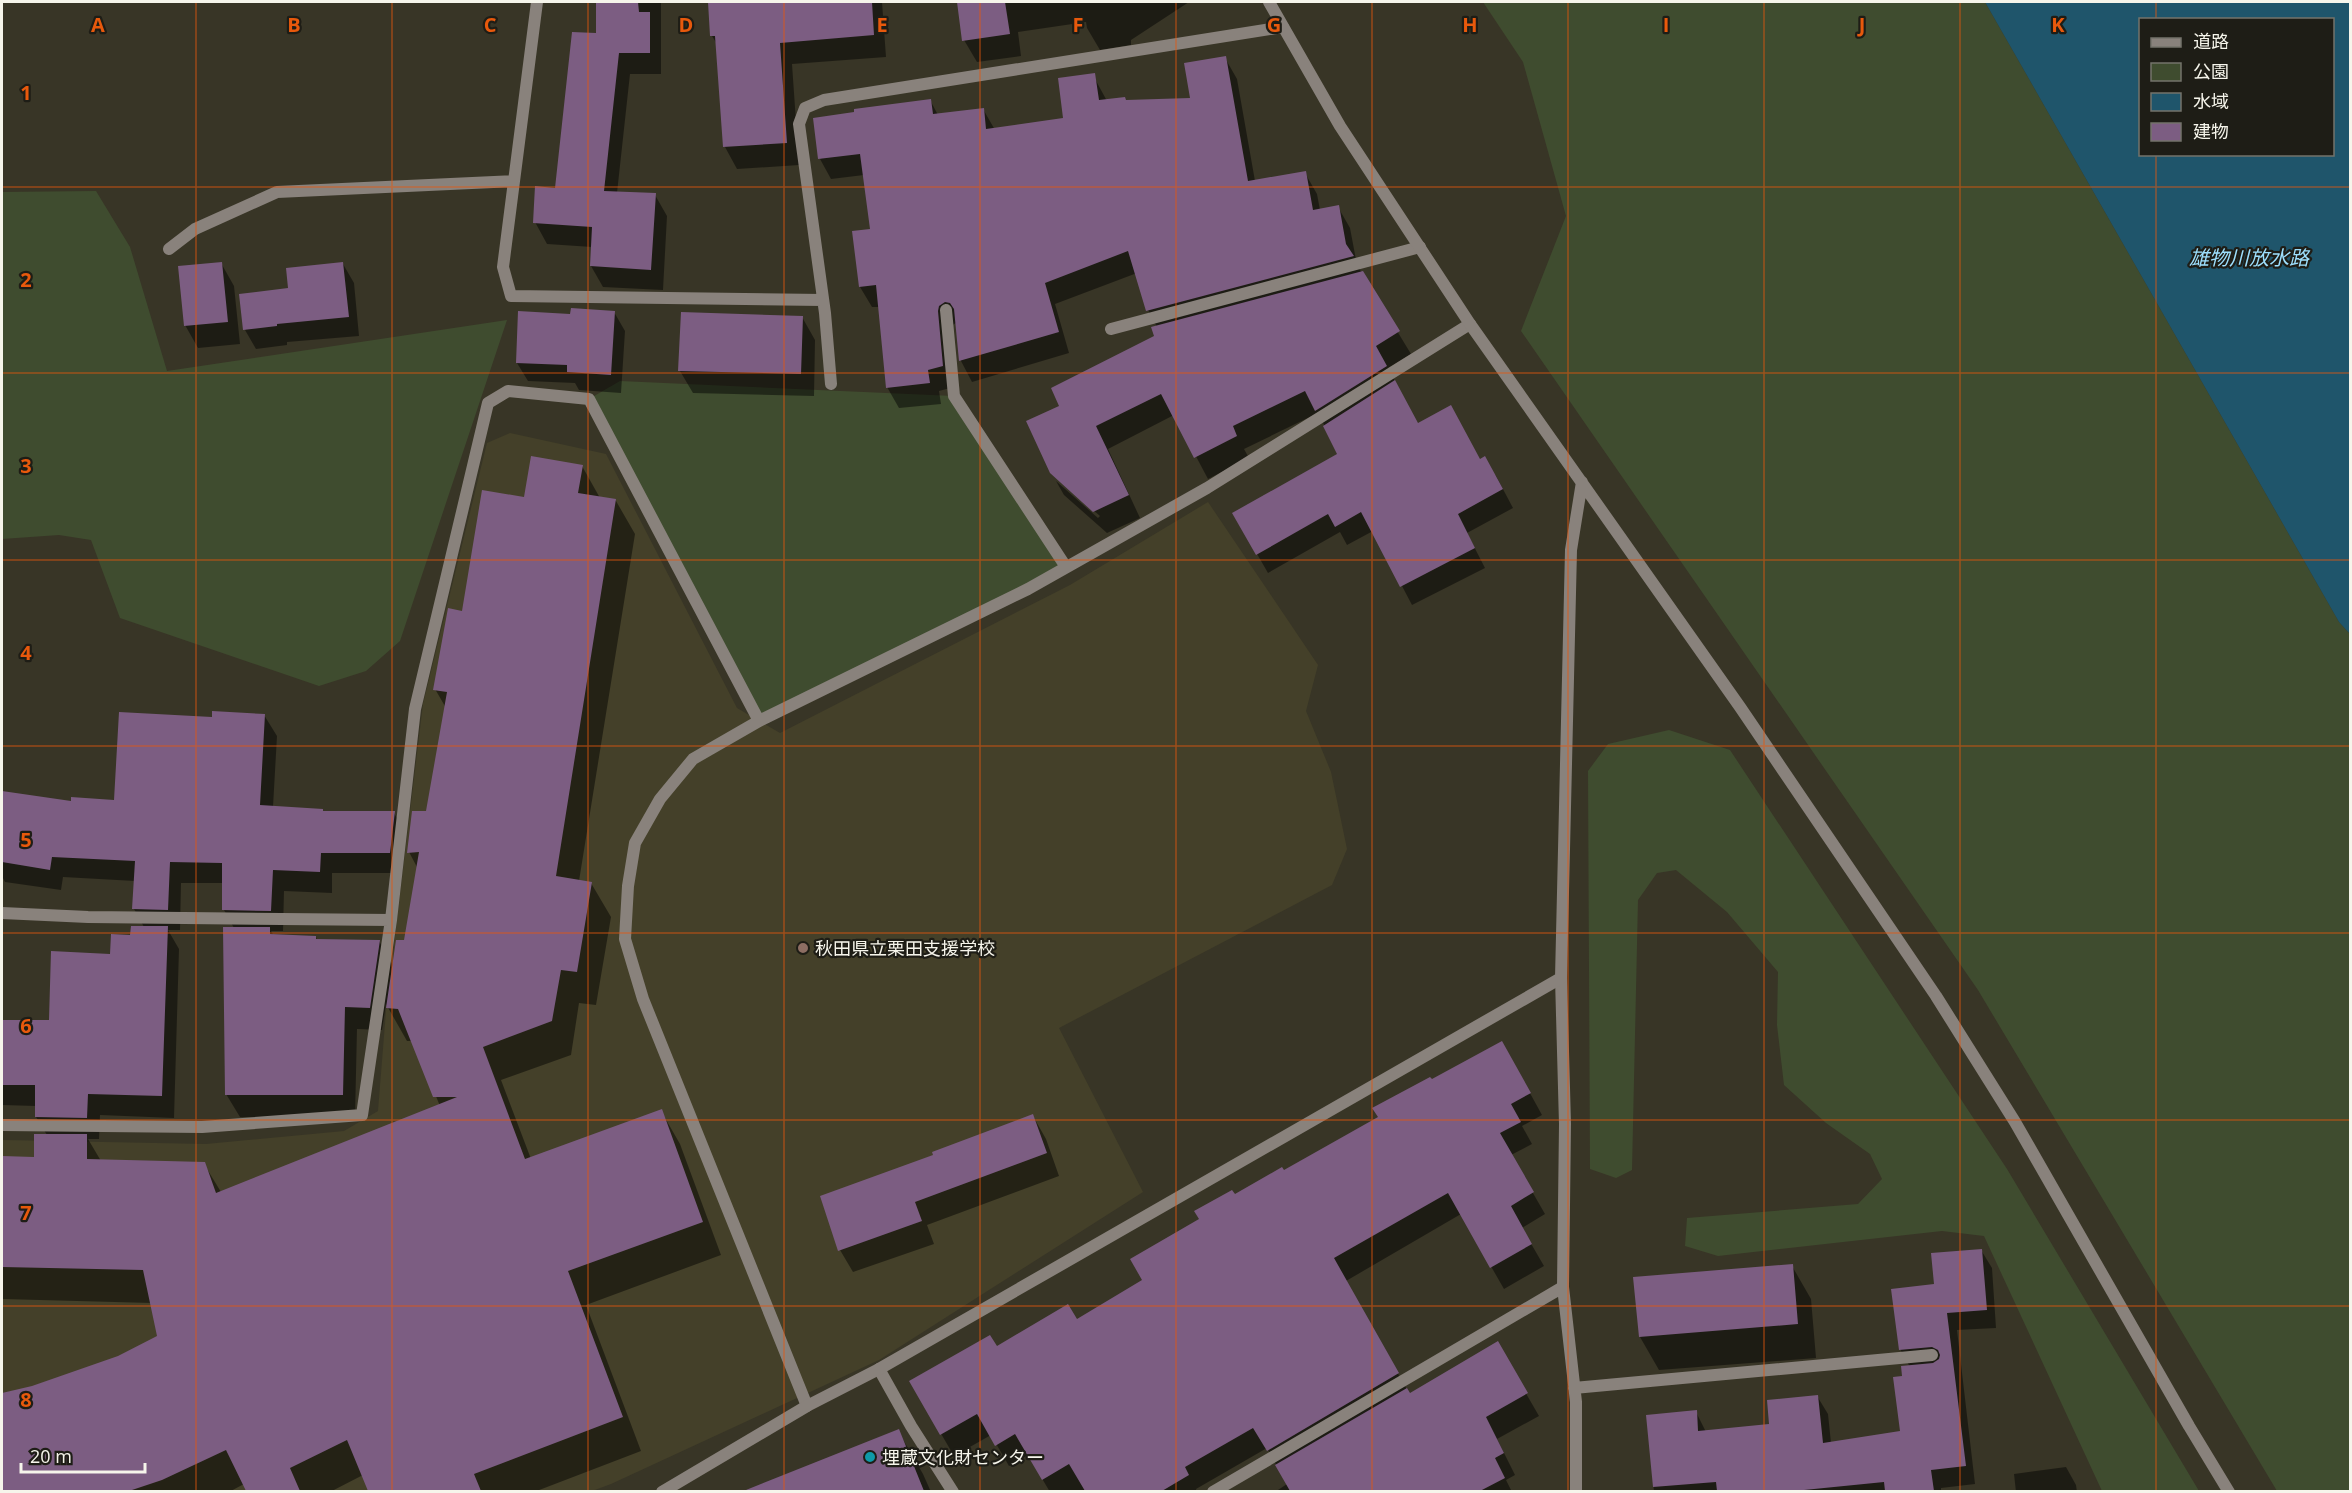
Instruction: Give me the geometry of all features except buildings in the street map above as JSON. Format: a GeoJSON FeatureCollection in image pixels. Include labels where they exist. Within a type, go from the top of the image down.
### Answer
{"type":"FeatureCollection","features":[{"type":"Feature","properties":{"kind":"street"},"geometry":{"type":"LineString","coordinates":[[537,2],[503,267],[511,296],[823,300]]}},
{"type":"Feature","properties":{"kind":"street"},"geometry":{"type":"LineString","coordinates":[[1269,2],[1340,126],[1470,324],[1740,707],[1936,996],[2015,1122],[2229,1491]]}},
{"type":"Feature","properties":{"kind":"street"},"geometry":{"type":"LineString","coordinates":[[831,384],[823,300],[799,124],[805,108],[824,100],[1283,27]]}},
{"type":"Feature","properties":{"kind":"street"},"geometry":{"type":"LineString","coordinates":[[168,249],[195,229],[278,192],[513,181]]}},
{"type":"Feature","properties":{"kind":"street"},"geometry":{"type":"LineString","coordinates":[[1111,329],[1420,247]]}},
{"type":"Feature","properties":{"kind":"street"},"geometry":{"type":"LineString","coordinates":[[946,310],[954,396],[1066,567]]}},
{"type":"Feature","properties":{"kind":"street"},"geometry":{"type":"LineString","coordinates":[[807,1406],[643,999],[625,939],[628,886],[635,843],[660,799],[693,759],[759,721],[1028,589],[1208,488],[1470,324]]}},
{"type":"Feature","properties":{"kind":"street"},"geometry":{"type":"LineString","coordinates":[[2,1125],[202,1127],[362,1114],[391,920],[415,710],[488,403],[508,391],[589,399],[759,721]]}},
{"type":"Feature","properties":{"kind":"street"},"geometry":{"type":"LineString","coordinates":[[1576,1491],[1574,1388],[1563,1287],[1564,1124],[1561,978],[1571,550],[1582,482]]}},
{"type":"Feature","properties":{"kind":"street"},"geometry":{"type":"LineString","coordinates":[[2,913],[88,917],[391,920]]}},
{"type":"Feature","properties":{"kind":"street"},"geometry":{"type":"LineString","coordinates":[[662,1491],[807,1406],[879,1369],[1561,978]]}},
{"type":"Feature","properties":{"kind":"street"},"geometry":{"type":"LineString","coordinates":[[1213,1491],[1563,1287]]}},
{"type":"Feature","properties":{"kind":"street"},"geometry":{"type":"LineString","coordinates":[[1574,1388],[1932,1355]]}},
{"type":"Feature","properties":{"kind":"street"},"geometry":{"type":"LineString","coordinates":[[879,1369],[911,1426],[953,1491]]}},
{"type":"Feature","properties":{"kind":"shaded area","name":"秋田県立栗田支援学校"},"geometry":{"type":"Polygon","coordinates":[[[510,433],[606,454],[737,708],[780,733],[1070,585],[1208,502],[1318,665],[1306,711],[1331,772],[1347,849],[1332,885],[1059,1028],[1143,1192],[879,1360],[611,1484],[592,1491],[2,1492],[2,1140],[206,1144],[344,1131],[378,1111],[386,1011],[423,704],[487,443],[510,433]]]}},
{"type":"Feature","properties":{"kind":"green space"},"geometry":{"type":"Polygon","coordinates":[[[1483,2],[1985,2],[2339,622],[2350,634],[2350,1491],[2277,1491],[1978,990],[1521,331],[1566,216],[1523,62],[1483,2]]]}},
{"type":"Feature","properties":{"kind":"green space"},"geometry":{"type":"Polygon","coordinates":[[[96,191],[130,247],[167,371],[507,320],[400,641],[366,671],[319,686],[120,618],[91,540],[59,535],[2,539],[2,192],[96,191]]]}},
{"type":"Feature","properties":{"kind":"green space"},"geometry":{"type":"Polygon","coordinates":[[[620,381],[954,396],[1066,567],[759,721],[589,399],[620,381]]]}},
{"type":"Feature","properties":{"kind":"green space"},"geometry":{"type":"Polygon","coordinates":[[[1669,730],[1730,750],[2007,1169],[2199,1491],[2102,1491],[1984,1236],[1942,1231],[1718,1256],[1685,1246],[1687,1218],[1858,1204],[1882,1179],[1870,1154],[1826,1123],[1784,1085],[1777,1025],[1778,972],[1727,912],[1676,870],[1657,873],[1638,900],[1632,1170],[1616,1178],[1590,1169],[1588,771],[1608,744],[1669,730]]]}},
{"type":"Feature","properties":{"kind":"water","name":"雄物川放水路"},"geometry":{"type":"Polygon","coordinates":[[[1985,2],[2350,2],[2350,634],[2339,622],[1985,2]]]}},
{"type":"Feature","properties":{"kind":"place","name":"秋田県立栗田支援学校"},"geometry":{"type":"Point","coordinates":[803,948]}},
{"type":"Feature","properties":{"kind":"place","name":"埋蔵文化財センター"},"geometry":{"type":"Point","coordinates":[870,1457]}}]}
